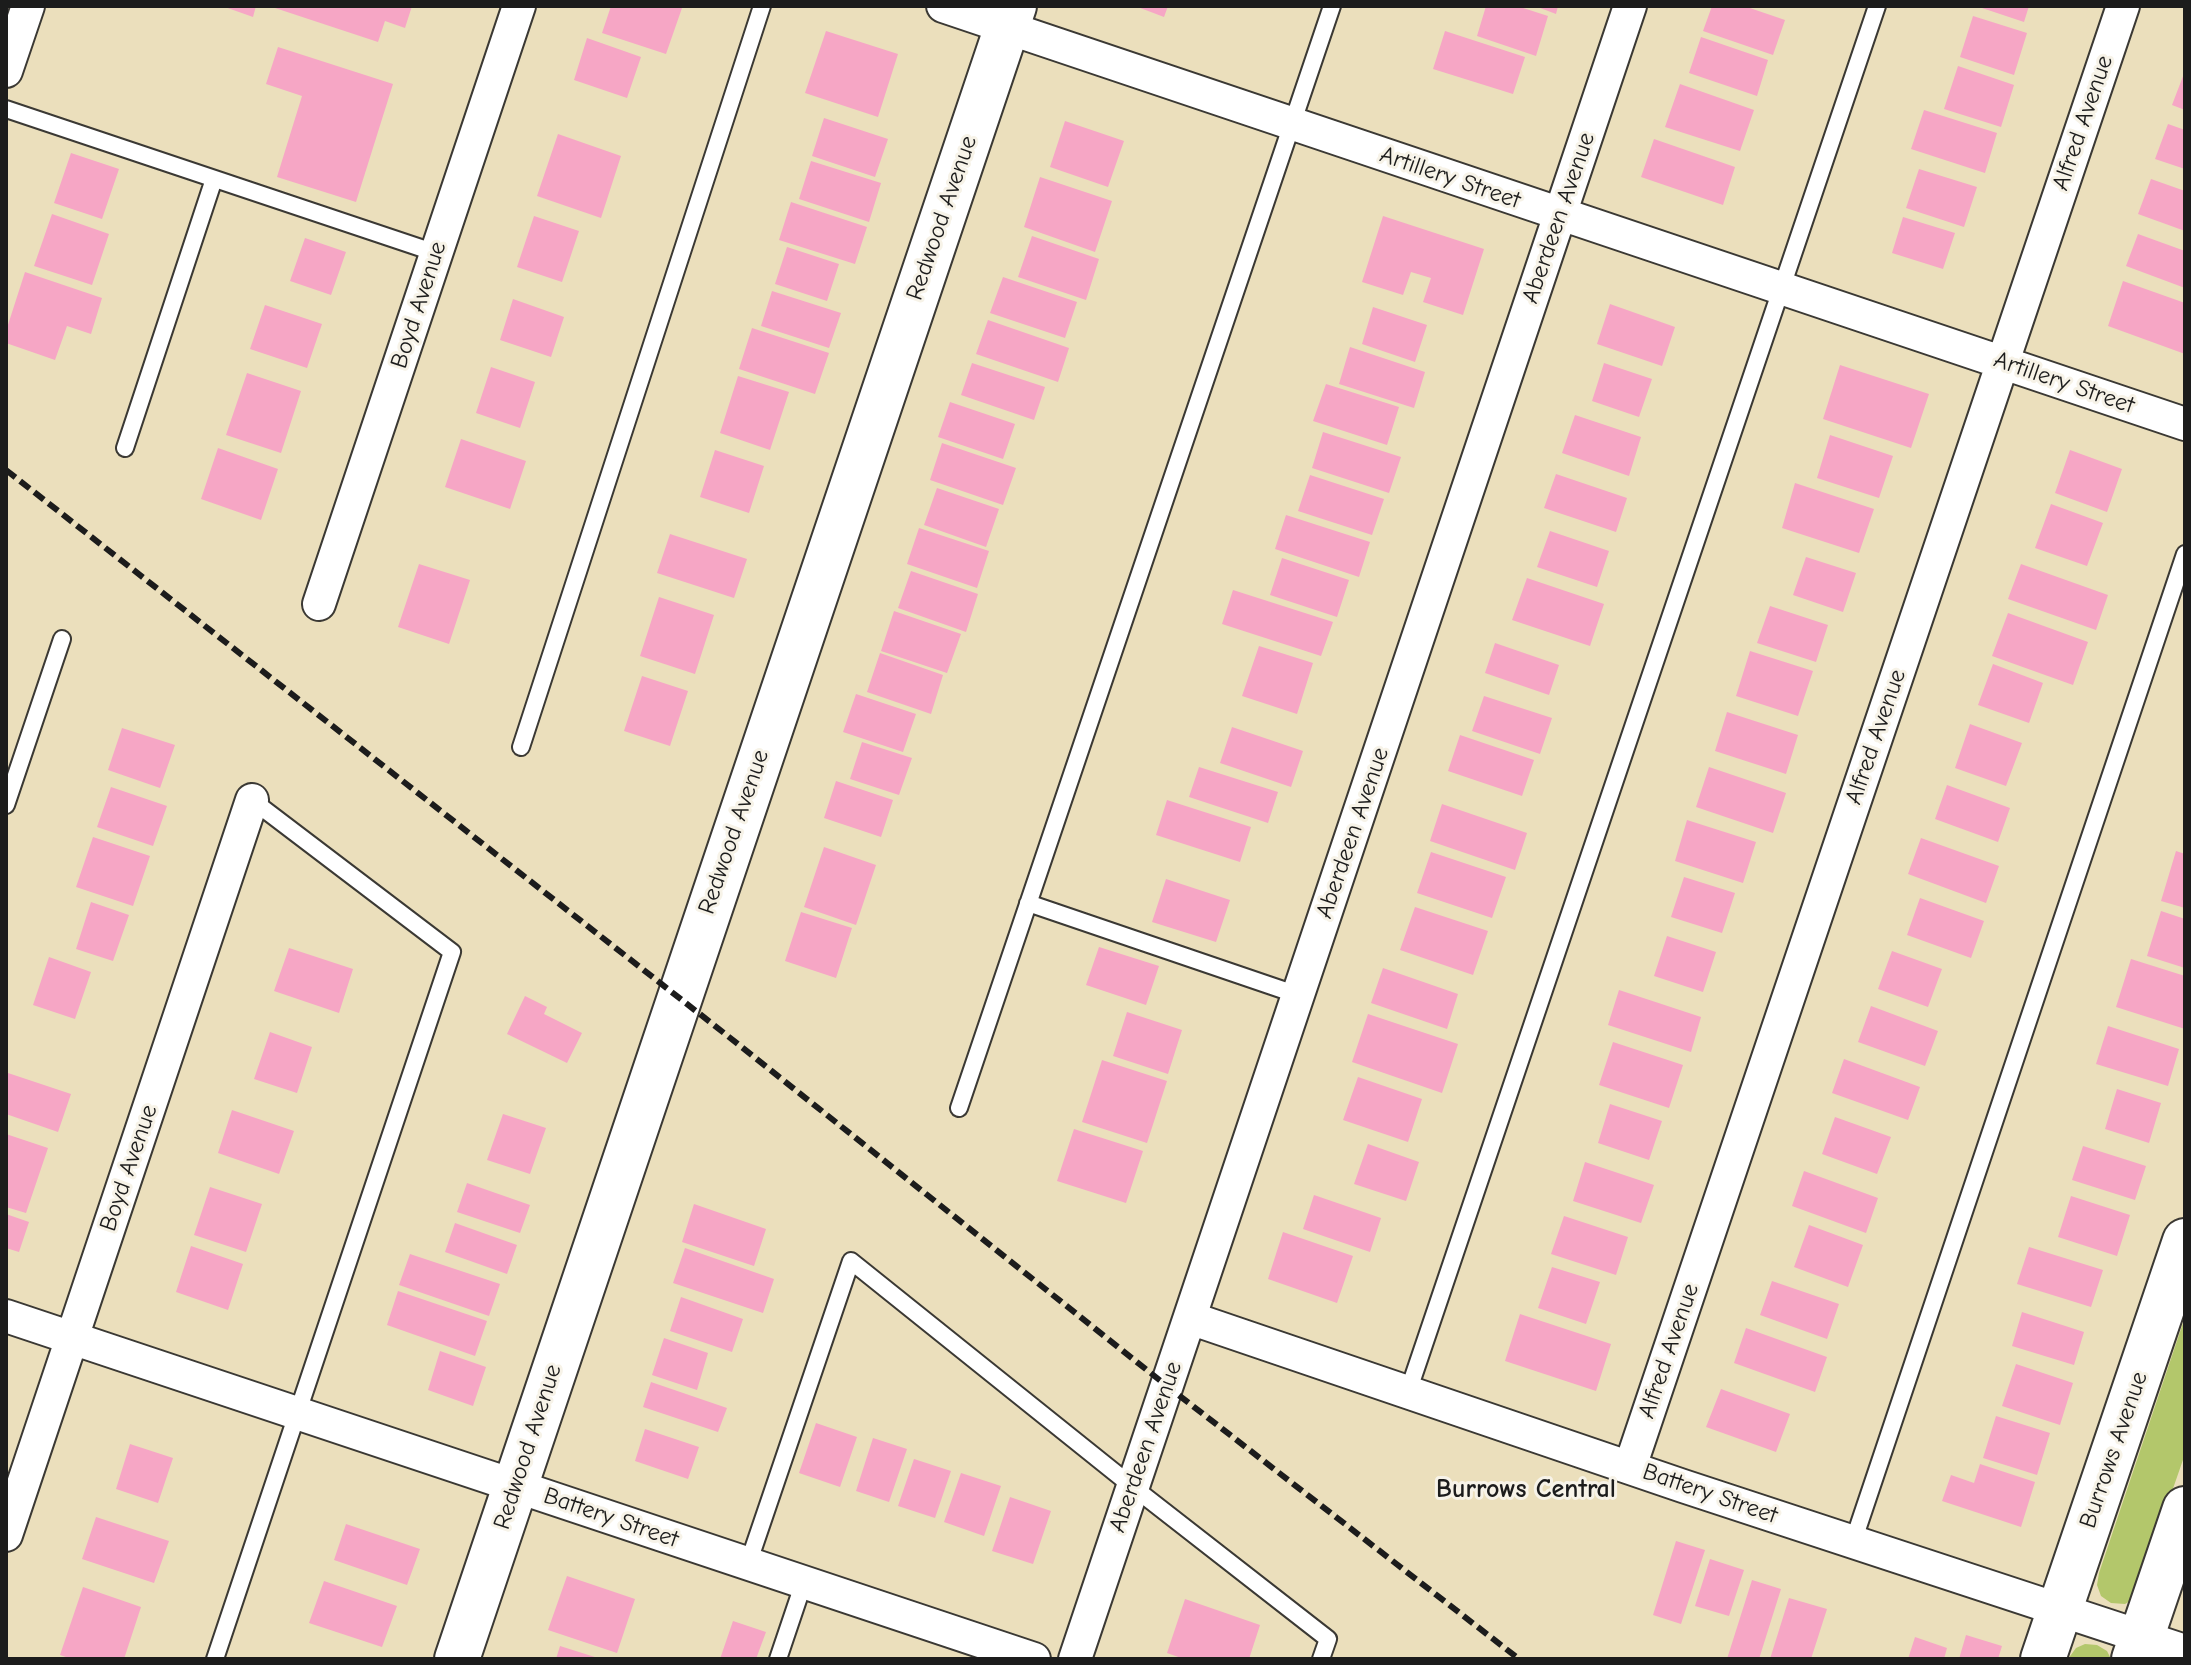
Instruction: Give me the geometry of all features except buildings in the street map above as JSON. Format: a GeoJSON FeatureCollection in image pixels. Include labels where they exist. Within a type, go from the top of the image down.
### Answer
{"type":"FeatureCollection","features":[{"type":"Feature","properties":{"kind":"street"},"geometry":{"type":"LineString","coordinates":[[6,71],[28,6]]}},
{"type":"Feature","properties":{"kind":"street","name":"Boyd Avenue"},"geometry":{"type":"LineString","coordinates":[[319,604],[519,6]]}},
{"type":"Feature","properties":{"kind":"street","name":"Artillery Street"},"geometry":{"type":"LineString","coordinates":[[943,6],[1010,17],[1291,125],[2185,424]]}},
{"type":"Feature","properties":{"kind":"street","name":"Aberdeen Avenue"},"geometry":{"type":"LineString","coordinates":[[1075,1659],[1630,6]]}},
{"type":"Feature","properties":{"kind":"street","name":"Alfred Avenue"},"geometry":{"type":"LineString","coordinates":[[1630,1467],[2123,6]]}},
{"type":"Feature","properties":{"kind":"street","name":"Redwood Avenue"},"geometry":{"type":"LineString","coordinates":[[457,1659],[1010,17]]}},
{"type":"Feature","properties":{"kind":"street","name":"Boyd Avenue"},"geometry":{"type":"LineString","coordinates":[[6,1535],[252,800]]}},
{"type":"Feature","properties":{"kind":"street","name":"Burrows Avenue"},"geometry":{"type":"LineString","coordinates":[[2043,1659],[2185,1241]]}},
{"type":"Feature","properties":{"kind":"street","name":"Battery Street"},"geometry":{"type":"LineString","coordinates":[[6,1316],[1034,1659]]}},
{"type":"Feature","properties":{"kind":"street","name":"Battery Street"},"geometry":{"type":"LineString","coordinates":[[1190,1318],[2059,1610],[2137,1648],[2185,1651]]}},
{"type":"Feature","properties":{"kind":"street"},"geometry":{"type":"LineString","coordinates":[[2137,1648],[2185,1509]]}},
{"type":"Feature","properties":{"kind":"lane"},"geometry":{"type":"LineString","coordinates":[[521,747],[762,6]]}},
{"type":"Feature","properties":{"kind":"lane"},"geometry":{"type":"LineString","coordinates":[[959,1108],[1332,6]]}},
{"type":"Feature","properties":{"kind":"lane"},"geometry":{"type":"LineString","coordinates":[[1408,1392],[1877,6]]}},
{"type":"Feature","properties":{"kind":"lane"},"geometry":{"type":"LineString","coordinates":[[6,109],[436,253]]}},
{"type":"Feature","properties":{"kind":"lane"},"geometry":{"type":"LineString","coordinates":[[125,448],[214,179]]}},
{"type":"Feature","properties":{"kind":"lane"},"geometry":{"type":"LineString","coordinates":[[1853,1542],[2185,554]]}},
{"type":"Feature","properties":{"kind":"lane"},"geometry":{"type":"LineString","coordinates":[[6,805],[62,639]]}},
{"type":"Feature","properties":{"kind":"lane"},"geometry":{"type":"LineString","coordinates":[[215,1659],[452,952],[252,800]]}},
{"type":"Feature","properties":{"kind":"lane"},"geometry":{"type":"LineString","coordinates":[[1028,903],[1298,995]]}},
{"type":"Feature","properties":{"kind":"lane"},"geometry":{"type":"LineString","coordinates":[[748,1564],[851,1261],[1328,1639],[1321,1659]]}},
{"type":"Feature","properties":{"kind":"lane"},"geometry":{"type":"LineString","coordinates":[[778,1659],[804,1582]]}},
{"type":"Feature","properties":{"kind":"green space"},"geometry":{"type":"Polygon","coordinates":[[[2185,1317],[2185,1454],[2135,1598],[2125,1604],[2111,1603],[2101,1596],[2097,1585],[2099,1573],[2185,1317]]]}},
{"type":"Feature","properties":{"kind":"green space"},"geometry":{"type":"Polygon","coordinates":[[[2085,1644],[2097,1645],[2107,1651],[2111,1659],[2068,1659],[2076,1648],[2085,1644]]]}},
{"type":"Feature","properties":{"kind":"railway"},"geometry":{"type":"LineString","coordinates":[[6,470],[724,1033],[1167,1386],[1519,1659]]}},
{"type":"Feature","properties":{"kind":"district","name":"Burrows Central"},"geometry":{"type":"Point","coordinates":[1526,1490]}}]}
